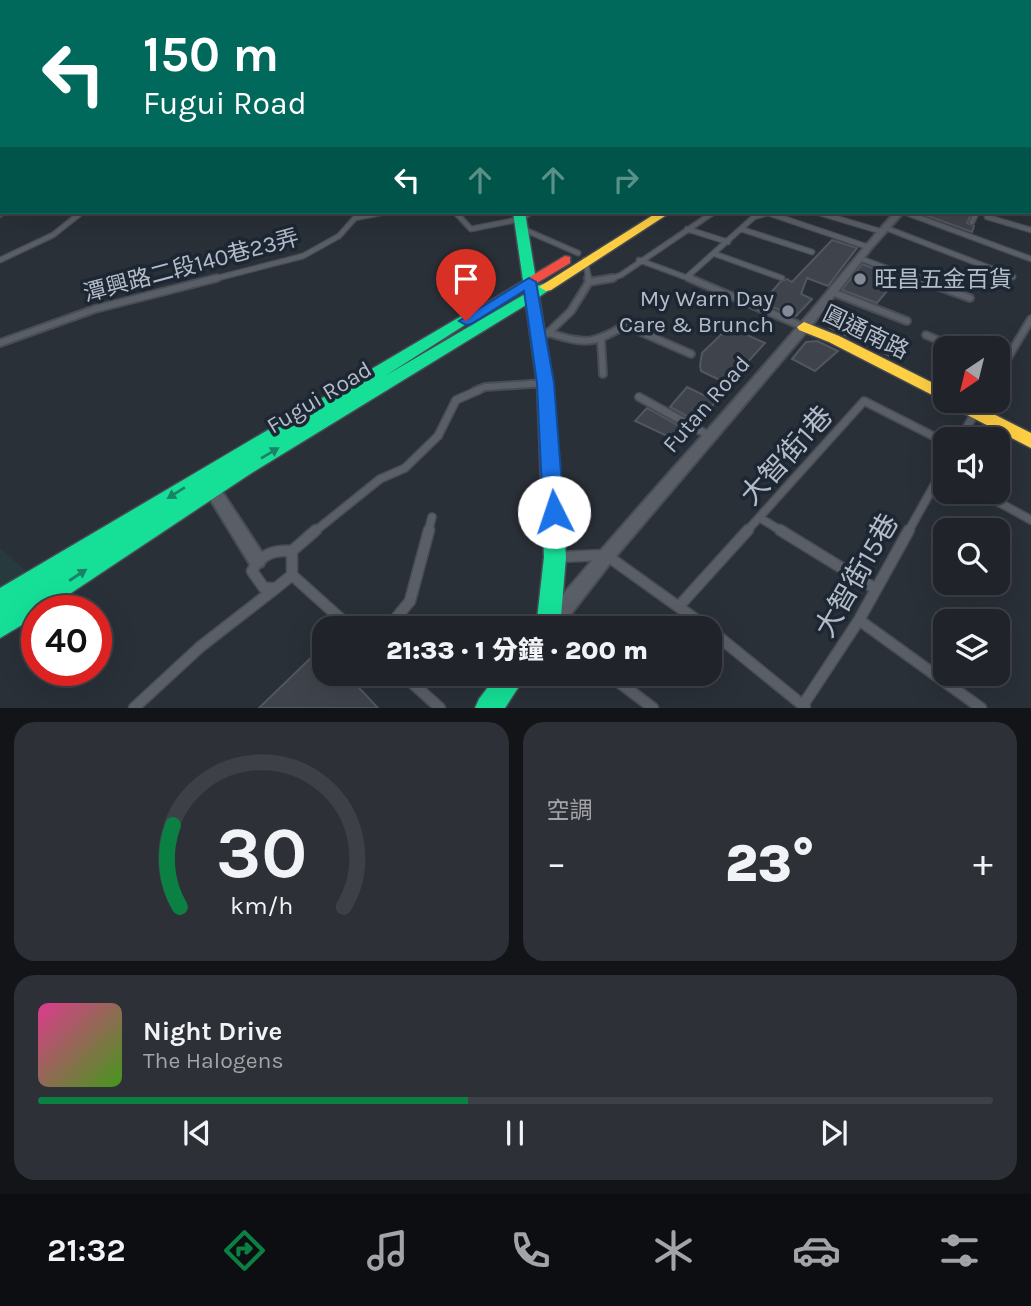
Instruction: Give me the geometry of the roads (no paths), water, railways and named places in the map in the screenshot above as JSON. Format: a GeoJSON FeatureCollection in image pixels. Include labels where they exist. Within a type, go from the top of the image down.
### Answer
{"type":"FeatureCollection","features":[{"type":"Feature","properties":{"kind":"street","name":"Fugui Road"},"geometry":{"type":"LineString","coordinates":[[0,626],[212,489],[582,257],[643,214]]}},
{"type":"Feature","properties":{"kind":"street","name":"Fugui Road"},"geometry":{"type":"LineString","coordinates":[[582,257],[661,214]]}},
{"type":"Feature","properties":{"kind":"street","name":"Futan Road"},"geometry":{"type":"LineString","coordinates":[[558,616],[708,435],[804,327],[868,247],[900,214]]}},
{"type":"Feature","properties":{"kind":"street"},"geometry":{"type":"LineString","coordinates":[[523,218],[531,289],[545,336],[545,383],[555,557],[549,616]]}},
{"type":"Feature","properties":{"kind":"street","name":"Fugui Road"},"geometry":{"type":"LineString","coordinates":[[0,601],[531,289]]}},
{"type":"Feature","properties":{"kind":"street","name":"圓通南路"},"geometry":{"type":"LineString","coordinates":[[804,327],[834,339],[933,390]]}},
{"type":"Feature","properties":{"kind":"street"},"geometry":{"type":"LineString","coordinates":[[989,413],[1031,440]]}},
{"type":"Feature","properties":{"kind":"street"},"geometry":{"type":"LineString","coordinates":[[212,489],[257,560]]}},
{"type":"Feature","properties":{"kind":"street"},"geometry":{"type":"LineString","coordinates":[[488,708],[505,686]]}},
{"type":"Feature","properties":{"kind":"lane"},"geometry":{"type":"LineString","coordinates":[[0,260],[53,235],[79,214]]}},
{"type":"Feature","properties":{"kind":"lane","name":"潭興路二段140巷23弄"},"geometry":{"type":"LineString","coordinates":[[0,342],[95,309],[303,256],[339,236],[355,218],[375,214]]}},
{"type":"Feature","properties":{"kind":"lane"},"geometry":{"type":"LineString","coordinates":[[457,214],[471,229],[523,218],[582,257],[589,282],[571,311],[545,336]]}},
{"type":"Feature","properties":{"kind":"lane"},"geometry":{"type":"LineString","coordinates":[[589,282],[605,281],[621,275],[639,260],[711,214]]}},
{"type":"Feature","properties":{"kind":"lane"},"geometry":{"type":"LineString","coordinates":[[687,277],[754,217],[764,214]]}},
{"type":"Feature","properties":{"kind":"lane"},"geometry":{"type":"LineString","coordinates":[[771,214],[868,247]]}},
{"type":"Feature","properties":{"kind":"lane"},"geometry":{"type":"LineString","coordinates":[[824,214],[884,230],[1013,277]]}},
{"type":"Feature","properties":{"kind":"lane"},"geometry":{"type":"LineString","coordinates":[[907,214],[1031,259]]}},
{"type":"Feature","properties":{"kind":"lane"},"geometry":{"type":"LineString","coordinates":[[972,222],[977,214]]}},
{"type":"Feature","properties":{"kind":"lane"},"geometry":{"type":"LineString","coordinates":[[987,217],[1031,230]]}},
{"type":"Feature","properties":{"kind":"lane"},"geometry":{"type":"LineString","coordinates":[[687,229],[728,242]]}},
{"type":"Feature","properties":{"kind":"lane"},"geometry":{"type":"LineString","coordinates":[[741,229],[812,252]]}},
{"type":"Feature","properties":{"kind":"lane"},"geometry":{"type":"LineString","coordinates":[[715,254],[782,278]]}},
{"type":"Feature","properties":{"kind":"lane"},"geometry":{"type":"LineString","coordinates":[[859,258],[970,298]]}},
{"type":"Feature","properties":{"kind":"lane"},"geometry":{"type":"LineString","coordinates":[[639,260],[687,277],[804,327]]}},
{"type":"Feature","properties":{"kind":"lane"},"geometry":{"type":"LineString","coordinates":[[832,292],[907,321]]}},
{"type":"Feature","properties":{"kind":"lane"},"geometry":{"type":"LineString","coordinates":[[1010,352],[1031,319]]}},
{"type":"Feature","properties":{"kind":"lane"},"geometry":{"type":"LineString","coordinates":[[545,336],[601,340],[625,325],[691,354]]}},
{"type":"Feature","properties":{"kind":"lane"},"geometry":{"type":"LineString","coordinates":[[926,335],[933,338]]}},
{"type":"Feature","properties":{"kind":"lane"},"geometry":{"type":"LineString","coordinates":[[601,340],[603,374]]}},
{"type":"Feature","properties":{"kind":"lane"},"geometry":{"type":"LineString","coordinates":[[276,588],[264,588],[252,571],[257,560],[272,550],[292,551],[341,508],[380,479],[405,468],[438,436],[456,400],[485,387],[545,383]]}},
{"type":"Feature","properties":{"kind":"lane"},"geometry":{"type":"LineString","coordinates":[[639,397],[708,435]]}},
{"type":"Feature","properties":{"kind":"lane","name":"大智街1巷"},"geometry":{"type":"LineString","coordinates":[[680,606],[864,401],[933,436]]}},
{"type":"Feature","properties":{"kind":"lane","name":"大智街15巷"},"geometry":{"type":"LineString","coordinates":[[805,706],[859,620],[933,489]]}},
{"type":"Feature","properties":{"kind":"lane"},"geometry":{"type":"LineString","coordinates":[[1002,504],[1031,520]]}},
{"type":"Feature","properties":{"kind":"lane"},"geometry":{"type":"LineString","coordinates":[[398,616],[410,601],[432,517]]}},
{"type":"Feature","properties":{"kind":"lane"},"geometry":{"type":"LineString","coordinates":[[760,518],[876,589]]}},
{"type":"Feature","properties":{"kind":"lane"},"geometry":{"type":"LineString","coordinates":[[292,551],[292,575],[338,616]]}},
{"type":"Feature","properties":{"kind":"lane"},"geometry":{"type":"LineString","coordinates":[[555,557],[606,555],[692,616]]}},
{"type":"Feature","properties":{"kind":"lane"},"geometry":{"type":"LineString","coordinates":[[134,708],[200,647],[292,575]]}},
{"type":"Feature","properties":{"kind":"lane"},"geometry":{"type":"LineString","coordinates":[[859,620],[981,708]]}},
{"type":"Feature","properties":{"kind":"lane"},"geometry":{"type":"LineString","coordinates":[[722,640],[805,706]]}},
{"type":"Feature","properties":{"kind":"lane"},"geometry":{"type":"LineString","coordinates":[[415,686],[440,708]]}},
{"type":"Feature","properties":{"kind":"lane"},"geometry":{"type":"LineString","coordinates":[[624,686],[653,708]]}},
{"type":"Feature","properties":{"kind":"place","name":"旺昌五金百貨"},"geometry":{"type":"Point","coordinates":[860,279]}},
{"type":"Feature","properties":{"kind":"place","name":"My Warn Day Care & Brunch"},"geometry":{"type":"Point","coordinates":[788,311]}}]}
